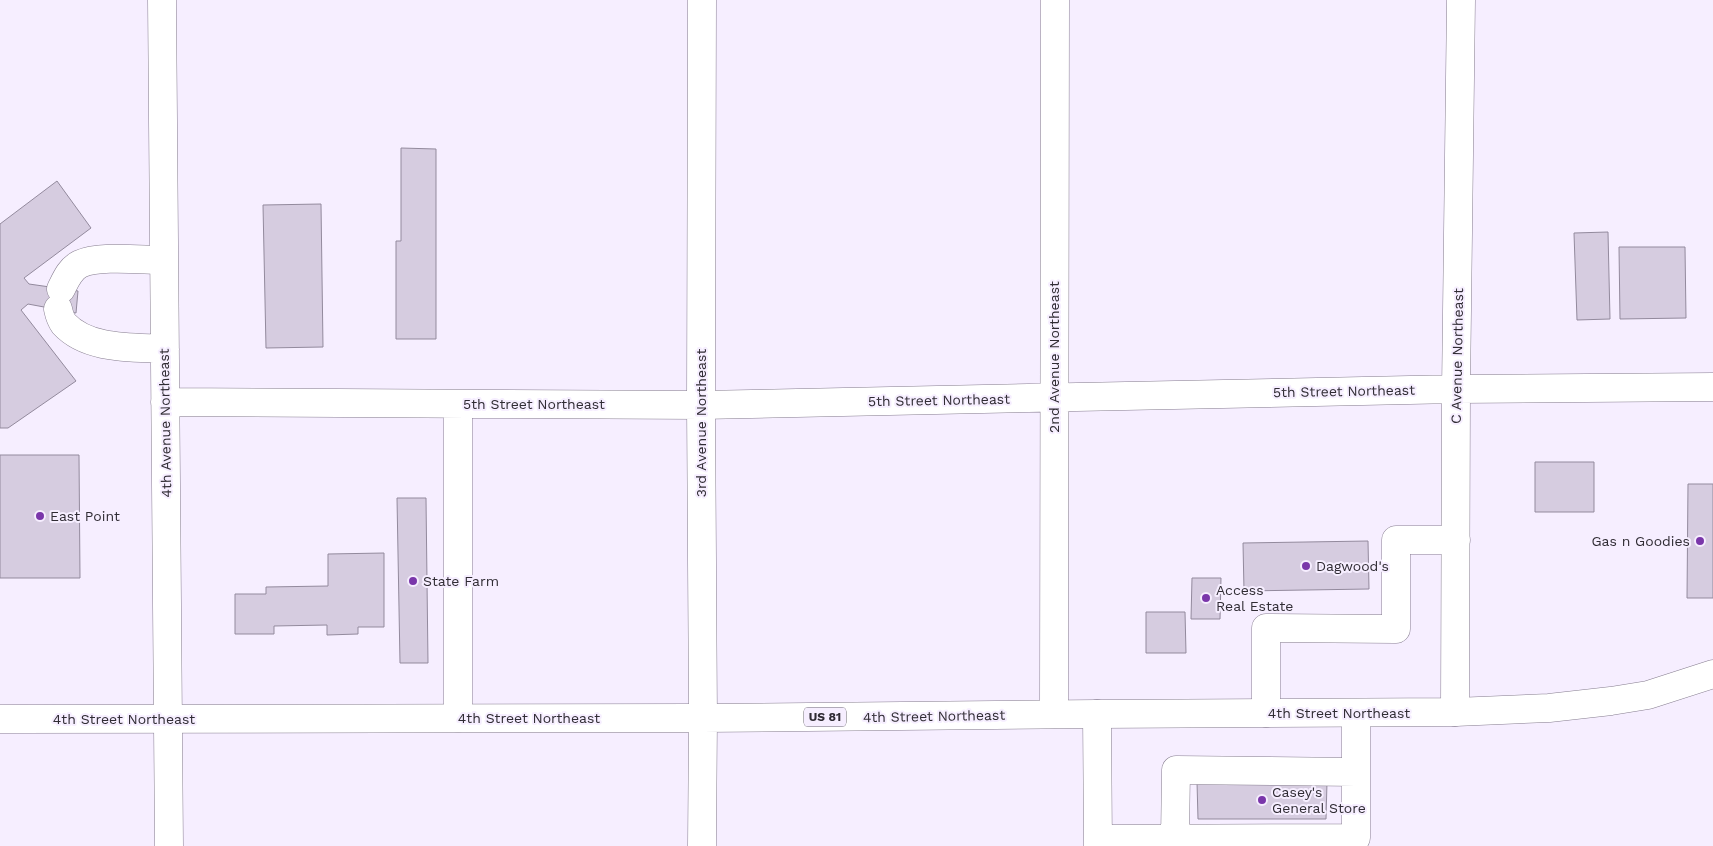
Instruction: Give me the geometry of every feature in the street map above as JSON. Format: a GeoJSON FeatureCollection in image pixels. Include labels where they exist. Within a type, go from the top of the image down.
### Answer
{"type":"FeatureCollection","features":[{"type":"Feature","properties":{"kind":"street","name":"4th Avenue Northeast"},"geometry":{"type":"LineString","coordinates":[[162,0],[169,846]]}},
{"type":"Feature","properties":{"kind":"street","name":"3rd Avenue Northeast"},"geometry":{"type":"LineString","coordinates":[[702,0],[702,846]]}},
{"type":"Feature","properties":{"kind":"street","name":"2nd Avenue Northeast"},"geometry":{"type":"LineString","coordinates":[[1054,0],[1054,714]]}},
{"type":"Feature","properties":{"kind":"street","name":"C Avenue Northeast"},"geometry":{"type":"LineString","coordinates":[[1455,712],[1456,389],[1461,0]]}},
{"type":"Feature","properties":{"kind":"street"},"geometry":{"type":"LineString","coordinates":[[164,260],[103,259],[80,264],[67,276],[60,299],[63,323],[73,331],[100,345],[165,349]]}},
{"type":"Feature","properties":{"kind":"street","name":"5th Street Northeast"},"geometry":{"type":"LineString","coordinates":[[165,402],[701,405],[1456,389],[1713,388]]}},
{"type":"Feature","properties":{"kind":"street"},"geometry":{"type":"LineString","coordinates":[[458,404],[458,718]]}},
{"type":"Feature","properties":{"kind":"street"},"geometry":{"type":"LineString","coordinates":[[1266,713],[1266,628],[1396,629],[1396,540],[1456,540]]}},
{"type":"Feature","properties":{"kind":"street","name":"4th Street Northeast"},"geometry":{"type":"LineString","coordinates":[[0,719],[703,718],[1455,712],[1549,708],[1611,701],[1648,695],[1713,674]]}},
{"type":"Feature","properties":{"kind":"street"},"geometry":{"type":"LineString","coordinates":[[1097,714],[1098,842],[1175,839],[1356,838],[1356,713]]}},
{"type":"Feature","properties":{"kind":"street"},"geometry":{"type":"LineString","coordinates":[[1175,839],[1176,770],[1356,772]]}},
{"type":"Feature","properties":{"kind":"building"},"geometry":{"type":"Polygon","coordinates":[[[401,148],[436,149],[436,339],[396,339],[396,241],[401,241],[401,148]]]}},
{"type":"Feature","properties":{"kind":"building"},"geometry":{"type":"Polygon","coordinates":[[[57,181],[91,228],[24,278],[29,284],[78,291],[76,313],[28,304],[21,310],[76,381],[8,428],[0,428],[0,224],[57,181]]]}},
{"type":"Feature","properties":{"kind":"building"},"geometry":{"type":"Polygon","coordinates":[[[321,204],[323,347],[266,348],[263,205],[321,204]]]}},
{"type":"Feature","properties":{"kind":"building"},"geometry":{"type":"Polygon","coordinates":[[[1608,232],[1610,319],[1577,320],[1574,233],[1608,232]]]}},
{"type":"Feature","properties":{"kind":"building"},"geometry":{"type":"Polygon","coordinates":[[[1619,247],[1685,247],[1686,318],[1620,319],[1619,247]]]}},
{"type":"Feature","properties":{"kind":"building","name":"East Point"},"geometry":{"type":"Polygon","coordinates":[[[0,455],[79,455],[80,578],[0,578],[0,455]]]}},
{"type":"Feature","properties":{"kind":"building"},"geometry":{"type":"Polygon","coordinates":[[[1535,462],[1594,462],[1594,512],[1535,512],[1535,462]]]}},
{"type":"Feature","properties":{"kind":"building","name":"Gas n Goodies"},"geometry":{"type":"Polygon","coordinates":[[[1688,484],[1713,484],[1713,598],[1687,598],[1688,484]]]}},
{"type":"Feature","properties":{"kind":"building","name":"State Farm"},"geometry":{"type":"Polygon","coordinates":[[[397,498],[426,498],[428,663],[400,663],[397,498]]]}},
{"type":"Feature","properties":{"kind":"building","name":"Dagwood's"},"geometry":{"type":"Polygon","coordinates":[[[1368,541],[1369,589],[1244,591],[1243,543],[1368,541]]]}},
{"type":"Feature","properties":{"kind":"building"},"geometry":{"type":"Polygon","coordinates":[[[384,553],[384,627],[358,627],[358,634],[327,635],[327,625],[274,626],[274,634],[235,634],[235,594],[266,594],[266,587],[328,586],[328,554],[384,553]]]}},
{"type":"Feature","properties":{"kind":"building","name":"Access Real Estate"},"geometry":{"type":"Polygon","coordinates":[[[1192,578],[1221,578],[1220,619],[1191,619],[1192,578]]]}},
{"type":"Feature","properties":{"kind":"building"},"geometry":{"type":"Polygon","coordinates":[[[1146,612],[1185,612],[1186,653],[1146,653],[1146,612]]]}},
{"type":"Feature","properties":{"kind":"building","name":"Casey's General Store"},"geometry":{"type":"Polygon","coordinates":[[[1197,782],[1327,782],[1326,819],[1198,819],[1197,782]]]}},
{"type":"Feature","properties":{"kind":"place","name":"East Point"},"geometry":{"type":"Point","coordinates":[40,516]}},
{"type":"Feature","properties":{"kind":"place","name":"Gas n Goodies"},"geometry":{"type":"Point","coordinates":[1700,541]}},
{"type":"Feature","properties":{"kind":"place","name":"Dagwood's"},"geometry":{"type":"Point","coordinates":[1306,566]}},
{"type":"Feature","properties":{"kind":"place","name":"State Farm"},"geometry":{"type":"Point","coordinates":[413,581]}},
{"type":"Feature","properties":{"kind":"place","name":"Access Real Estate"},"geometry":{"type":"Point","coordinates":[1206,598]}},
{"type":"Feature","properties":{"kind":"place","name":"Casey's General Store"},"geometry":{"type":"Point","coordinates":[1262,800]}}]}
